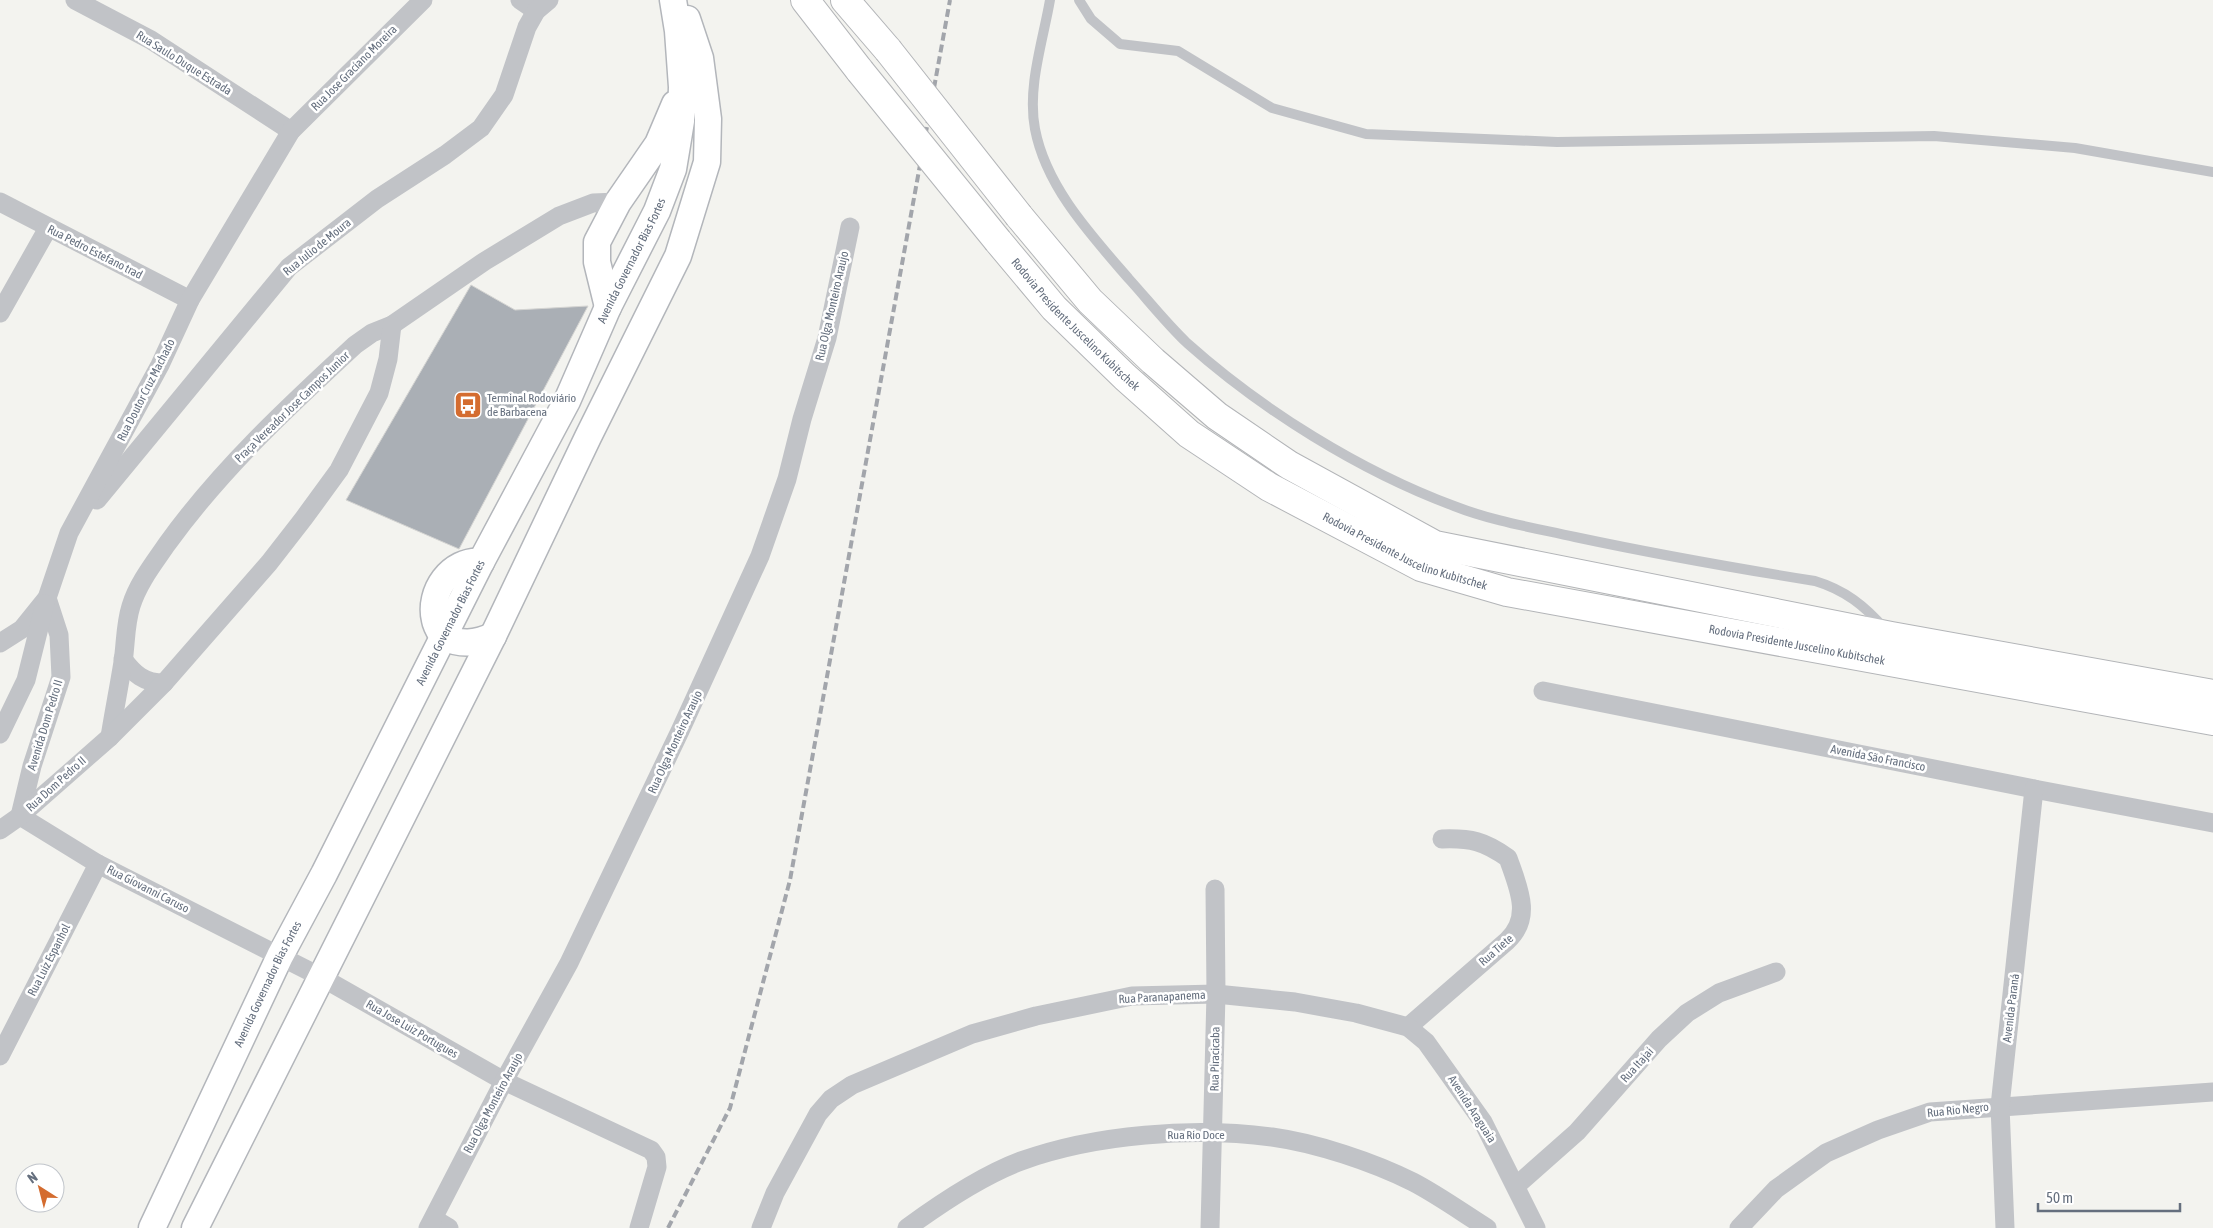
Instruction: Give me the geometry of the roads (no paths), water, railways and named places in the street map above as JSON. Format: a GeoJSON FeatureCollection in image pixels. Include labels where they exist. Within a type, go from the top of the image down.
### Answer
{"type":"FeatureCollection","features":[{"type":"Feature","properties":{"kind":"highway","name":"Rodovia Presidente Juscelino Kubitschek"},"geometry":{"type":"LineString","coordinates":[[805,0],[860,71],[1054,308],[1125,377],[1189,434],[1269,487],[1422,567],[1507,592],[2213,721]]}},
{"type":"Feature","properties":{"kind":"highway","name":"Rodovia Presidente Juscelino Kubitschek"},"geometry":{"type":"LineString","coordinates":[[845,0],[888,50],[1019,216],[1090,300],[1153,361],[1217,416],[1289,465],[1435,545],[1891,636],[2213,694]]}},
{"type":"Feature","properties":{"kind":"main road","name":"Avenida Governador Bias Fortes"},"geometry":{"type":"LineString","coordinates":[[152,1228],[280,956],[324,874],[481,562],[567,401],[608,307],[657,211],[673,169],[681,121],[682,87],[678,31],[673,0]]}},
{"type":"Feature","properties":{"kind":"main road"},"geometry":{"type":"LineString","coordinates":[[195,1228],[493,636],[588,437],[678,256],[707,162],[708,119],[700,58],[681,0]]}},
{"type":"Feature","properties":{"kind":"main road"},"geometry":{"type":"LineString","coordinates":[[608,307],[597,262],[598,242],[618,202],[658,144],[682,87]]}},
{"type":"Feature","properties":{"kind":"main road"},"geometry":{"type":"LineString","coordinates":[[618,202],[644,203],[670,222],[676,238],[678,256]]}},
{"type":"Feature","properties":{"kind":"main road"},"geometry":{"type":"LineString","coordinates":[[443,637],[455,642],[468,644],[481,642],[493,636]]}},
{"type":"Feature","properties":{"kind":"street","name":"Rua Saulo Duque Estrada"},"geometry":{"type":"LineString","coordinates":[[75,0],[151,40],[291,131]]}},
{"type":"Feature","properties":{"kind":"street"},"geometry":{"type":"LineString","coordinates":[[520,0],[543,5]]}},
{"type":"Feature","properties":{"kind":"street","name":"Rua Jose Graciano Moreira"},"geometry":{"type":"LineString","coordinates":[[291,131],[420,2]]}},
{"type":"Feature","properties":{"kind":"street","name":"Rua Julio de Moura"},"geometry":{"type":"LineString","coordinates":[[69,534],[289,267],[377,199],[445,155],[481,128],[504,94],[518,48],[543,5]]}},
{"type":"Feature","properties":{"kind":"street","name":"Rua Doutor Cruz Machado"},"geometry":{"type":"LineString","coordinates":[[0,643],[22,628],[47,598],[69,534],[160,365],[190,300],[291,131]]}},
{"type":"Feature","properties":{"kind":"street","name":"Rua Pedro Estefano trad"},"geometry":{"type":"LineString","coordinates":[[0,202],[190,300]]}},
{"type":"Feature","properties":{"kind":"street","name":"Praça Vereador Jose Campos Junior"},"geometry":{"type":"LineString","coordinates":[[110,736],[123,659],[124,634],[132,604],[149,570],[181,525],[215,483],[294,401],[355,345],[372,333],[392,325],[485,261],[559,216],[593,203],[618,202]]}},
{"type":"Feature","properties":{"kind":"street"},"geometry":{"type":"LineString","coordinates":[[0,313],[48,228]]}},
{"type":"Feature","properties":{"kind":"street","name":"Rua Olga Monteiro Araujo"},"geometry":{"type":"LineString","coordinates":[[437,1225],[504,1081],[569,963],[680,731],[760,556],[787,479],[802,419],[827,338],[850,228]]}},
{"type":"Feature","properties":{"kind":"street"},"geometry":{"type":"LineString","coordinates":[[110,736],[164,683],[269,563],[339,470],[380,393],[388,359],[392,325]]}},
{"type":"Feature","properties":{"kind":"street"},"geometry":{"type":"LineString","coordinates":[[0,734],[26,680],[47,598]]}},
{"type":"Feature","properties":{"kind":"street","name":"Avenida Dom Pedro II"},"geometry":{"type":"LineString","coordinates":[[20,816],[32,766],[61,677],[59,635],[47,598]]}},
{"type":"Feature","properties":{"kind":"street"},"geometry":{"type":"LineString","coordinates":[[123,659],[141,679],[153,683],[164,683]]}},
{"type":"Feature","properties":{"kind":"street","name":"Avenida São Francisco"},"geometry":{"type":"LineString","coordinates":[[1543,691],[2034,790],[2213,823]]}},
{"type":"Feature","properties":{"kind":"street","name":"Rua Dom Pedro II"},"geometry":{"type":"LineString","coordinates":[[0,830],[20,816],[110,736]]}},
{"type":"Feature","properties":{"kind":"street","name":"Avenida Paraná"},"geometry":{"type":"LineString","coordinates":[[2005,1228],[2000,1106],[2034,790]]}},
{"type":"Feature","properties":{"kind":"street","name":"Rua Giovanni Caruso"},"geometry":{"type":"LineString","coordinates":[[20,816],[98,864],[321,977]]}},
{"type":"Feature","properties":{"kind":"street","name":"Rua Tiete"},"geometry":{"type":"LineString","coordinates":[[1408,1027],[1507,941],[1521,924],[1522,909],[1508,858],[1481,842],[1466,838],[1442,839]]}},
{"type":"Feature","properties":{"kind":"street","name":"Rua Luiz Espanhol"},"geometry":{"type":"LineString","coordinates":[[0,1056],[98,864]]}},
{"type":"Feature","properties":{"kind":"street","name":"Rua Piracicaba"},"geometry":{"type":"LineString","coordinates":[[1210,1228],[1216,994],[1215,889]]}},
{"type":"Feature","properties":{"kind":"street","name":"Rua Itajai"},"geometry":{"type":"LineString","coordinates":[[1516,1186],[1577,1132],[1659,1039],[1688,1013],[1719,993],[1776,972]]}},
{"type":"Feature","properties":{"kind":"street","name":"Rua Jose Luiz Portugues"},"geometry":{"type":"LineString","coordinates":[[321,977],[504,1081],[651,1150],[657,1161],[656,1173],[639,1228]]}},
{"type":"Feature","properties":{"kind":"street","name":"Rua Paranapanema"},"geometry":{"type":"LineString","coordinates":[[761,1228],[775,1193],[818,1114],[831,1099],[852,1084],[972,1034],[1085,1004],[1132,996],[1216,994],[1295,1002],[1356,1013],[1408,1027]]}},
{"type":"Feature","properties":{"kind":"street","name":"Avenida Araguaia"},"geometry":{"type":"LineString","coordinates":[[1408,1027],[1426,1042],[1483,1122],[1536,1228]]}},
{"type":"Feature","properties":{"kind":"street","name":"Rua Rio Negro"},"geometry":{"type":"LineString","coordinates":[[1739,1228],[1776,1189],[1826,1153],[1878,1130],[1930,1112],[2213,1092]]}},
{"type":"Feature","properties":{"kind":"street","name":"Rua Rio Doce"},"geometry":{"type":"LineString","coordinates":[[907,1228],[969,1187],[1020,1161],[1067,1147],[1142,1136],[1213,1134],[1273,1138],[1347,1155],[1413,1182],[1487,1228]]}},
{"type":"Feature","properties":{"kind":"lane"},"geometry":{"type":"LineString","coordinates":[[1050,0],[1034,92],[1035,128],[1045,162],[1070,207],[1148,300],[1187,342],[1247,390],[1307,432],[1388,478],[1456,507],[1534,528],[1668,557],[1815,581],[1834,587],[1852,597],[1872,614],[1891,636]]}},
{"type":"Feature","properties":{"kind":"lane"},"geometry":{"type":"LineString","coordinates":[[1079,0],[1090,19],[1120,44],[1178,51],[1272,108],[1366,134],[1557,142],[1934,136],[2074,148],[2213,172]]}},
{"type":"Feature","properties":{"kind":"railway"},"geometry":{"type":"LineString","coordinates":[[668,1228],[730,1108],[790,880],[950,0]]}},
{"type":"Feature","properties":{"kind":"place","name":"Terminal Rodoviário de Barbacena"},"geometry":{"type":"Point","coordinates":[468,405]}}]}
